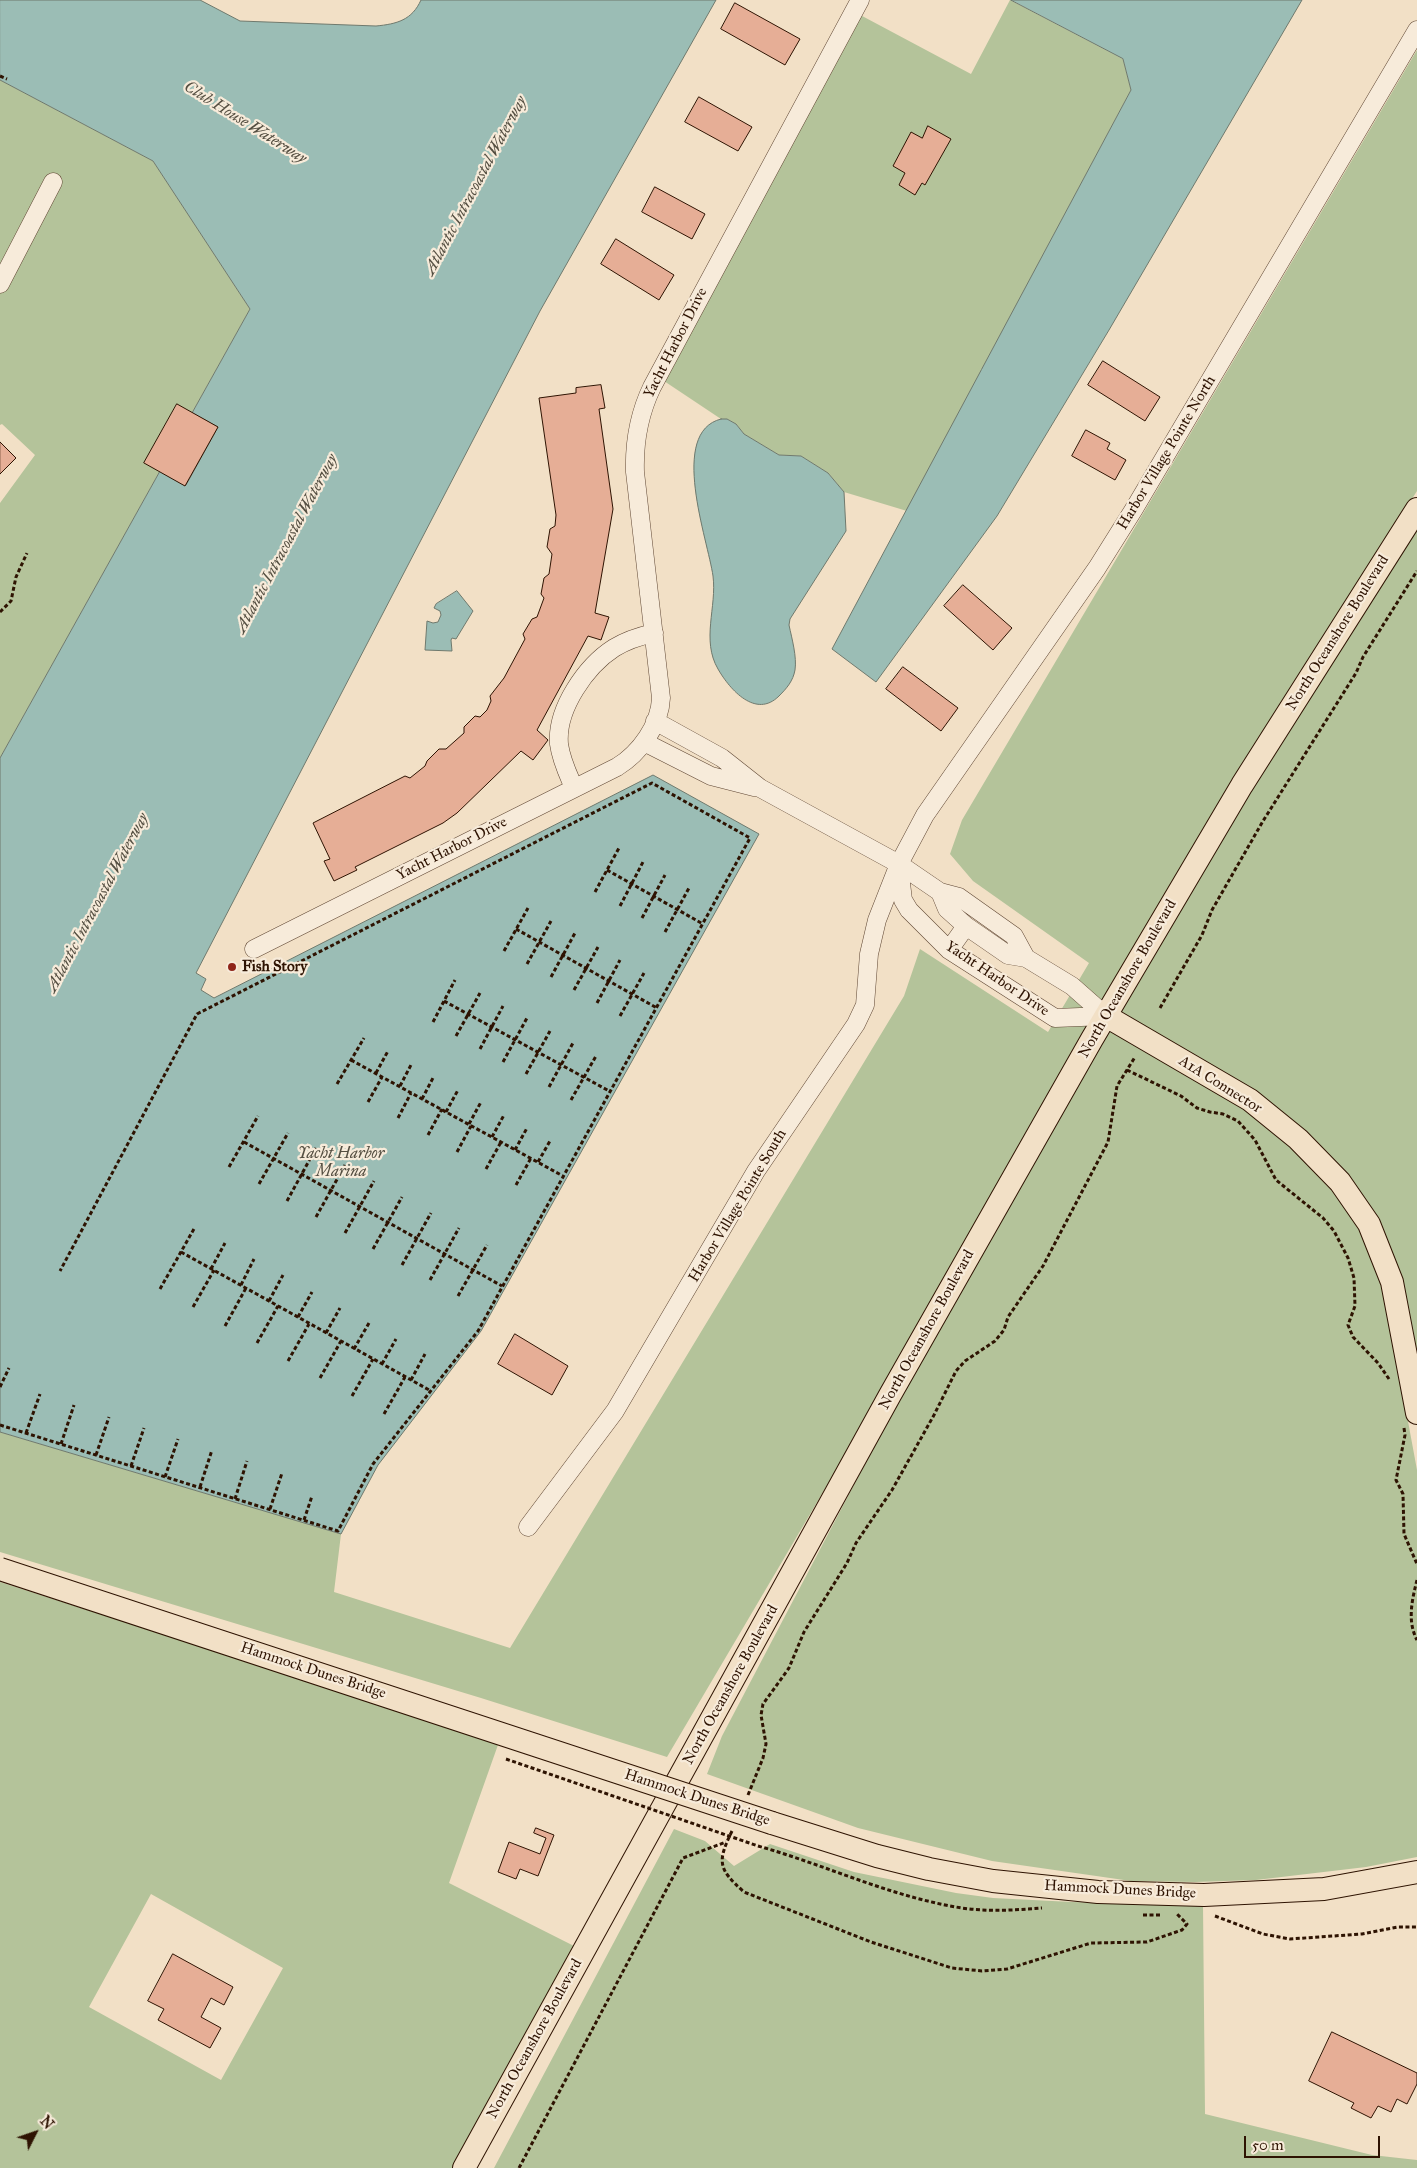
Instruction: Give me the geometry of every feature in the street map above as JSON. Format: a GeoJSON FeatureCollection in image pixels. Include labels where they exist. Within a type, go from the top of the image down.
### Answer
{"type":"FeatureCollection","features":[{"type":"Feature","properties":{"kind":"main road","name":"North Oceanshore Boulevard"},"geometry":{"type":"LineString","coordinates":[[464,2168],[890,1395],[1106,1016],[1242,785],[1417,509]]}},
{"type":"Feature","properties":{"kind":"main road","name":"A1A Connector"},"geometry":{"type":"LineString","coordinates":[[1106,1016],[1250,1100],[1298,1139],[1340,1182],[1369,1224],[1392,1282],[1410,1420]]}},
{"type":"Feature","properties":{"kind":"main road","name":"Hammock Dunes Bridge"},"geometry":{"type":"LineString","coordinates":[[0,1569],[772,1823],[877,1856],[929,1869],[993,1880],[1098,1892],[1204,1895],[1324,1889],[1417,1872]]}},
{"type":"Feature","properties":{"kind":"street","name":"Yacht Harbor Drive"},"geometry":{"type":"LineString","coordinates":[[254,949],[622,763],[633,756],[644,742],[660,710],[661,698],[635,472],[636,439],[644,406],[652,387],[755,192],[860,0]]}},
{"type":"Feature","properties":{"kind":"street","name":"Harbor Village Pointe North"},"geometry":{"type":"LineString","coordinates":[[899,864],[936,797],[1097,568],[1134,509],[1417,30]]}},
{"type":"Feature","properties":{"kind":"street"},"geometry":{"type":"LineString","coordinates":[[0,284],[53,182]]}},
{"type":"Feature","properties":{"kind":"street"},"geometry":{"type":"LineString","coordinates":[[574,788],[564,765],[559,744],[561,723],[573,696],[589,672],[606,654],[624,642],[654,633]]}},
{"type":"Feature","properties":{"kind":"street","name":"Yacht Harbor Drive"},"geometry":{"type":"LineString","coordinates":[[655,721],[722,758],[760,788],[899,864],[940,892],[959,897],[1014,936],[1026,958]]}},
{"type":"Feature","properties":{"kind":"street","name":"Yacht Harbor Drive"},"geometry":{"type":"LineString","coordinates":[[644,742],[711,776],[760,788]]}},
{"type":"Feature","properties":{"kind":"street","name":"Yacht Harbor Drive"},"geometry":{"type":"LineString","coordinates":[[899,864],[903,900],[909,910],[949,950],[1055,1018],[1106,1016]]}},
{"type":"Feature","properties":{"kind":"street","name":"Harbor Village Pointe South"},"geometry":{"type":"LineString","coordinates":[[528,1527],[615,1411],[756,1171],[862,1014],[867,994],[869,954],[874,930],[899,864]]}},
{"type":"Feature","properties":{"kind":"street","name":"Yacht Harbor Drive"},"geometry":{"type":"LineString","coordinates":[[940,892],[947,909],[966,926],[1008,955],[1026,958],[1072,986],[1106,1016]]}},
{"type":"Feature","properties":{"kind":"street"},"geometry":{"type":"LineString","coordinates":[[949,950],[966,926]]}},
{"type":"Feature","properties":{"kind":"street"},"geometry":{"type":"LineString","coordinates":[[994,980],[1008,955]]}},
{"type":"Feature","properties":{"kind":"path"},"geometry":{"type":"LineString","coordinates":[[0,76],[7,79]]}},
{"type":"Feature","properties":{"kind":"path"},"geometry":{"type":"LineString","coordinates":[[0,612],[11,601],[16,577],[27,553]]}},
{"type":"Feature","properties":{"kind":"path"},"geometry":{"type":"LineString","coordinates":[[1160,1008],[1202,935],[1212,910],[1263,821],[1356,673],[1364,656],[1417,571]]}},
{"type":"Feature","properties":{"kind":"path"},"geometry":{"type":"LineString","coordinates":[[0,1425],[338,1531],[373,1464],[478,1331],[750,838],[652,783],[197,1014],[60,1271]]}},
{"type":"Feature","properties":{"kind":"path"},"geometry":{"type":"LineString","coordinates":[[595,892],[619,848]]}},
{"type":"Feature","properties":{"kind":"path"},"geometry":{"type":"LineString","coordinates":[[620,906],[643,862]]}},
{"type":"Feature","properties":{"kind":"path"},"geometry":{"type":"LineString","coordinates":[[607,870],[703,924]]}},
{"type":"Feature","properties":{"kind":"path"},"geometry":{"type":"LineString","coordinates":[[642,918],[665,875]]}},
{"type":"Feature","properties":{"kind":"path"},"geometry":{"type":"LineString","coordinates":[[665,932],[689,888]]}},
{"type":"Feature","properties":{"kind":"path"},"geometry":{"type":"LineString","coordinates":[[504,951],[528,908]]}},
{"type":"Feature","properties":{"kind":"path"},"geometry":{"type":"LineString","coordinates":[[527,964],[551,921]]}},
{"type":"Feature","properties":{"kind":"path"},"geometry":{"type":"LineString","coordinates":[[516,929],[657,1008]]}},
{"type":"Feature","properties":{"kind":"path"},"geometry":{"type":"LineString","coordinates":[[551,976],[575,933]]}},
{"type":"Feature","properties":{"kind":"path"},"geometry":{"type":"LineString","coordinates":[[574,990],[598,947]]}},
{"type":"Feature","properties":{"kind":"path"},"geometry":{"type":"LineString","coordinates":[[597,1003],[620,960]]}},
{"type":"Feature","properties":{"kind":"path"},"geometry":{"type":"LineString","coordinates":[[620,1016],[644,973]]}},
{"type":"Feature","properties":{"kind":"path"},"geometry":{"type":"LineString","coordinates":[[433,1022],[455,980]]}},
{"type":"Feature","properties":{"kind":"path"},"geometry":{"type":"LineString","coordinates":[[456,1036],[480,992]]}},
{"type":"Feature","properties":{"kind":"path"},"geometry":{"type":"LineString","coordinates":[[444,1001],[611,1092]]}},
{"type":"Feature","properties":{"kind":"path"},"geometry":{"type":"LineString","coordinates":[[480,1049],[503,1006]]}},
{"type":"Feature","properties":{"kind":"path"},"geometry":{"type":"LineString","coordinates":[[503,1062],[527,1018]]}},
{"type":"Feature","properties":{"kind":"path"},"geometry":{"type":"LineString","coordinates":[[526,1074],[550,1031]]}},
{"type":"Feature","properties":{"kind":"path"},"geometry":{"type":"LineString","coordinates":[[337,1084],[364,1038]]}},
{"type":"Feature","properties":{"kind":"path"},"geometry":{"type":"LineString","coordinates":[[549,1087],[573,1043]]}},
{"type":"Feature","properties":{"kind":"path"},"geometry":{"type":"LineString","coordinates":[[376,1074],[388,1051]]}},
{"type":"Feature","properties":{"kind":"path"},"geometry":{"type":"LineString","coordinates":[[571,1100],[596,1056]]}},
{"type":"Feature","properties":{"kind":"path"},"geometry":{"type":"LineString","coordinates":[[744,1803],[763,1758],[766,1744],[761,1715],[763,1704],[789,1668],[804,1632],[848,1563],[856,1543],[892,1490],[956,1371],[965,1361],[995,1341],[1004,1330],[1008,1317],[1043,1266],[1108,1142],[1117,1086],[1135,1057]]}},
{"type":"Feature","properties":{"kind":"path"},"geometry":{"type":"LineString","coordinates":[[351,1060],[564,1176]]}},
{"type":"Feature","properties":{"kind":"path"},"geometry":{"type":"LineString","coordinates":[[400,1086],[412,1063]]}},
{"type":"Feature","properties":{"kind":"path"},"geometry":{"type":"LineString","coordinates":[[1127,1070],[1181,1096],[1197,1108],[1223,1114],[1238,1121],[1255,1140],[1276,1180],[1328,1224],[1348,1258],[1354,1278],[1355,1306],[1348,1325],[1353,1337],[1378,1363],[1392,1385]]}},
{"type":"Feature","properties":{"kind":"path"},"geometry":{"type":"LineString","coordinates":[[422,1099],[434,1076]]}},
{"type":"Feature","properties":{"kind":"path"},"geometry":{"type":"LineString","coordinates":[[368,1102],[382,1077]]}},
{"type":"Feature","properties":{"kind":"path"},"geometry":{"type":"LineString","coordinates":[[446,1112],[458,1090]]}},
{"type":"Feature","properties":{"kind":"path"},"geometry":{"type":"LineString","coordinates":[[398,1118],[412,1093]]}},
{"type":"Feature","properties":{"kind":"path"},"geometry":{"type":"LineString","coordinates":[[457,1152],[481,1102]]}},
{"type":"Feature","properties":{"kind":"path"},"geometry":{"type":"LineString","coordinates":[[428,1135],[442,1110]]}},
{"type":"Feature","properties":{"kind":"path"},"geometry":{"type":"LineString","coordinates":[[492,1137],[504,1115]]}},
{"type":"Feature","properties":{"kind":"path"},"geometry":{"type":"LineString","coordinates":[[229,1167],[258,1116]]}},
{"type":"Feature","properties":{"kind":"path"},"geometry":{"type":"LineString","coordinates":[[515,1150],[526,1128]]}},
{"type":"Feature","properties":{"kind":"path"},"geometry":{"type":"LineString","coordinates":[[259,1184],[288,1133]]}},
{"type":"Feature","properties":{"kind":"path"},"geometry":{"type":"LineString","coordinates":[[538,1162],[550,1141]]}},
{"type":"Feature","properties":{"kind":"path"},"geometry":{"type":"LineString","coordinates":[[244,1142],[502,1286]]}},
{"type":"Feature","properties":{"kind":"path"},"geometry":{"type":"LineString","coordinates":[[486,1169],[501,1142]]}},
{"type":"Feature","properties":{"kind":"path"},"geometry":{"type":"LineString","coordinates":[[287,1200],[316,1148]]}},
{"type":"Feature","properties":{"kind":"path"},"geometry":{"type":"LineString","coordinates":[[516,1184],[530,1158]]}},
{"type":"Feature","properties":{"kind":"path"},"geometry":{"type":"LineString","coordinates":[[316,1217],[345,1165]]}},
{"type":"Feature","properties":{"kind":"path"},"geometry":{"type":"LineString","coordinates":[[345,1233],[374,1181]]}},
{"type":"Feature","properties":{"kind":"path"},"geometry":{"type":"LineString","coordinates":[[373,1248],[402,1197]]}},
{"type":"Feature","properties":{"kind":"path"},"geometry":{"type":"LineString","coordinates":[[402,1265],[431,1213]]}},
{"type":"Feature","properties":{"kind":"path"},"geometry":{"type":"LineString","coordinates":[[160,1289],[195,1227]]}},
{"type":"Feature","properties":{"kind":"path"},"geometry":{"type":"LineString","coordinates":[[430,1280],[459,1228]]}},
{"type":"Feature","properties":{"kind":"path"},"geometry":{"type":"LineString","coordinates":[[193,1307],[225,1243]]}},
{"type":"Feature","properties":{"kind":"path"},"geometry":{"type":"LineString","coordinates":[[458,1296],[487,1245]]}},
{"type":"Feature","properties":{"kind":"path"},"geometry":{"type":"LineString","coordinates":[[181,1252],[430,1391]]}},
{"type":"Feature","properties":{"kind":"path"},"geometry":{"type":"LineString","coordinates":[[240,1285],[254,1259]]}},
{"type":"Feature","properties":{"kind":"path"},"geometry":{"type":"LineString","coordinates":[[269,1301],[283,1275]]}},
{"type":"Feature","properties":{"kind":"path"},"geometry":{"type":"LineString","coordinates":[[225,1326],[246,1288]]}},
{"type":"Feature","properties":{"kind":"path"},"geometry":{"type":"LineString","coordinates":[[298,1317],[312,1292]]}},
{"type":"Feature","properties":{"kind":"path"},"geometry":{"type":"LineString","coordinates":[[257,1343],[278,1306]]}},
{"type":"Feature","properties":{"kind":"path"},"geometry":{"type":"LineString","coordinates":[[326,1333],[340,1308]]}},
{"type":"Feature","properties":{"kind":"path"},"geometry":{"type":"LineString","coordinates":[[354,1349],[368,1323]]}},
{"type":"Feature","properties":{"kind":"path"},"geometry":{"type":"LineString","coordinates":[[288,1361],[310,1324]]}},
{"type":"Feature","properties":{"kind":"path"},"geometry":{"type":"LineString","coordinates":[[382,1364],[396,1339]]}},
{"type":"Feature","properties":{"kind":"path"},"geometry":{"type":"LineString","coordinates":[[320,1378],[341,1341]]}},
{"type":"Feature","properties":{"kind":"path"},"geometry":{"type":"LineString","coordinates":[[411,1380],[425,1354]]}},
{"type":"Feature","properties":{"kind":"path"},"geometry":{"type":"LineString","coordinates":[[352,1396],[373,1359]]}},
{"type":"Feature","properties":{"kind":"path"},"geometry":{"type":"LineString","coordinates":[[0,1387],[9,1368]]}},
{"type":"Feature","properties":{"kind":"path"},"geometry":{"type":"LineString","coordinates":[[384,1414],[405,1377]]}},
{"type":"Feature","properties":{"kind":"path"},"geometry":{"type":"LineString","coordinates":[[26,1433],[40,1394]]}},
{"type":"Feature","properties":{"kind":"path"},"geometry":{"type":"LineString","coordinates":[[61,1444],[74,1405]]}},
{"type":"Feature","properties":{"kind":"path"},"geometry":{"type":"LineString","coordinates":[[96,1455],[109,1417]]}},
{"type":"Feature","properties":{"kind":"path"},"geometry":{"type":"LineString","coordinates":[[1410,1420],[1405,1434],[1396,1480],[1403,1494],[1404,1534],[1417,1564]]}},
{"type":"Feature","properties":{"kind":"path"},"geometry":{"type":"LineString","coordinates":[[131,1466],[144,1428]]}},
{"type":"Feature","properties":{"kind":"path"},"geometry":{"type":"LineString","coordinates":[[165,1477],[178,1440]]}},
{"type":"Feature","properties":{"kind":"path"},"geometry":{"type":"LineString","coordinates":[[200,1488],[212,1450]]}},
{"type":"Feature","properties":{"kind":"path"},"geometry":{"type":"LineString","coordinates":[[235,1499],[247,1462]]}},
{"type":"Feature","properties":{"kind":"path"},"geometry":{"type":"LineString","coordinates":[[270,1509],[282,1473]]}},
{"type":"Feature","properties":{"kind":"path"},"geometry":{"type":"LineString","coordinates":[[304,1520],[312,1496]]}},
{"type":"Feature","properties":{"kind":"path"},"geometry":{"type":"LineString","coordinates":[[1417,1580],[1410,1618],[1417,1640]]}},
{"type":"Feature","properties":{"kind":"path"},"geometry":{"type":"LineString","coordinates":[[733,1827],[726,1842],[722,1858],[722,1868],[728,1877],[744,1892],[871,1942],[952,1968],[982,1971],[1007,1969],[1091,1943],[1147,1942],[1182,1930],[1187,1924],[1183,1918],[1189,1916]]}},
{"type":"Feature","properties":{"kind":"path"},"geometry":{"type":"LineString","coordinates":[[519,2168],[683,1858],[726,1842]]}},
{"type":"Feature","properties":{"kind":"path"},"geometry":{"type":"LineString","coordinates":[[1210,1914],[1263,1934],[1290,1939],[1362,1934],[1398,1927],[1417,1927]]}},
{"type":"Feature","properties":{"kind":"green space"},"geometry":{"type":"Polygon","coordinates":[[[1010,0],[1123,59],[1131,90],[907,511],[844,492],[828,473],[801,456],[779,455],[744,434],[736,424],[727,419],[721,419],[652,373],[849,9],[971,74],[1010,0]]]}},
{"type":"Feature","properties":{"kind":"green space"},"geometry":{"type":"Polygon","coordinates":[[[1417,50],[1417,491],[1233,781],[882,1392],[667,1757],[481,1698],[0,1552],[0,1432],[341,1534],[334,1592],[510,1648],[904,996],[920,949],[1048,1032],[1089,963],[973,881],[950,854],[962,820],[1417,50]]]}},
{"type":"Feature","properties":{"kind":"green space"},"geometry":{"type":"Polygon","coordinates":[[[0,80],[153,161],[250,309],[192,413],[176,405],[145,462],[160,471],[0,758],[0,503],[35,455],[2,424],[0,425],[0,80]]]}},
{"type":"Feature","properties":{"kind":"green space"},"geometry":{"type":"Polygon","coordinates":[[[1417,526],[1417,1358],[1348,1175],[1306,1131],[1256,1092],[1119,1012],[1250,789],[1417,526]]]}},
{"type":"Feature","properties":{"kind":"green space"},"geometry":{"type":"Polygon","coordinates":[[[1109,1030],[1243,1109],[1291,1146],[1332,1189],[1360,1229],[1383,1286],[1417,1470],[1417,1857],[1366,1867],[1256,1880],[1195,1882],[1131,1881],[992,1861],[858,1828],[707,1774],[722,1736],[899,1399],[1109,1030]]]}},
{"type":"Feature","properties":{"kind":"green space"},"geometry":{"type":"Polygon","coordinates":[[[0,1582],[499,1742],[449,1883],[576,1947],[454,2168],[0,2168],[0,1582]],[[151,1894],[89,2007],[221,2080],[283,1968],[151,1894]]]}},
{"type":"Feature","properties":{"kind":"green space"},"geometry":{"type":"Polygon","coordinates":[[[674,1829],[705,1841],[734,1866],[770,1844],[854,1872],[956,1893],[993,1898],[1072,1902],[1203,1905],[1205,2114],[1372,2155],[1417,2160],[1417,2168],[494,2168],[674,1829]]]}},
{"type":"Feature","properties":{"kind":"water"},"geometry":{"type":"Polygon","coordinates":[[[0,0],[200,0],[240,21],[376,26],[403,20],[413,12],[421,0],[716,0],[540,311],[196,973],[206,979],[201,990],[214,998],[653,775],[759,834],[481,1331],[378,1465],[341,1534],[0,1432],[0,758],[160,471],[186,485],[218,427],[192,413],[250,309],[153,161],[0,80],[0,0]]]}},
{"type":"Feature","properties":{"kind":"water"},"geometry":{"type":"Polygon","coordinates":[[[1011,0],[1302,0],[1109,330],[997,516],[876,682],[832,649],[1131,90],[1123,59],[1011,0]]]}},
{"type":"Feature","properties":{"kind":"water"},"geometry":{"type":"Polygon","coordinates":[[[721,419],[727,419],[736,424],[744,434],[779,455],[801,456],[828,473],[844,492],[846,531],[790,619],[789,625],[795,659],[793,678],[779,696],[770,702],[761,704],[744,699],[729,685],[718,669],[711,647],[713,576],[699,514],[694,465],[697,444],[705,428],[721,419]]]}},
{"type":"Feature","properties":{"kind":"water"},"geometry":{"type":"Polygon","coordinates":[[[457,591],[473,611],[456,639],[452,638],[452,651],[425,650],[427,621],[438,622],[441,615],[440,611],[434,608],[436,604],[457,591]]]}},
{"type":"Feature","properties":{"kind":"building"},"geometry":{"type":"Polygon","coordinates":[[[735,3],[800,39],[785,65],[721,29],[735,3]]]}},
{"type":"Feature","properties":{"kind":"building"},"geometry":{"type":"Polygon","coordinates":[[[699,97],[752,127],[738,151],[685,122],[699,97]]]}},
{"type":"Feature","properties":{"kind":"building"},"geometry":{"type":"Polygon","coordinates":[[[928,126],[951,139],[925,185],[922,183],[915,195],[899,185],[905,173],[893,166],[911,132],[922,138],[928,126]]]}},
{"type":"Feature","properties":{"kind":"building"},"geometry":{"type":"Polygon","coordinates":[[[655,187],[705,214],[692,239],[642,212],[655,187]]]}},
{"type":"Feature","properties":{"kind":"building"},"geometry":{"type":"Polygon","coordinates":[[[616,239],[674,275],[659,300],[601,264],[616,239]]]}},
{"type":"Feature","properties":{"kind":"building"},"geometry":{"type":"Polygon","coordinates":[[[1103,361],[1160,397],[1145,421],[1088,385],[1103,361]]]}},
{"type":"Feature","properties":{"kind":"building"},"geometry":{"type":"Polygon","coordinates":[[[601,385],[605,408],[599,409],[613,509],[595,613],[609,617],[601,640],[588,636],[537,730],[548,740],[533,760],[521,751],[457,813],[443,823],[355,867],[357,870],[334,881],[324,861],[330,859],[313,823],[405,776],[410,778],[425,766],[427,761],[439,749],[446,749],[464,733],[464,727],[475,716],[480,717],[487,710],[491,701],[490,696],[504,678],[525,639],[523,634],[532,619],[537,617],[544,598],[541,594],[544,578],[549,574],[552,554],[547,547],[550,529],[555,526],[556,515],[539,398],[576,393],[576,388],[601,385]]]}},
{"type":"Feature","properties":{"kind":"building"},"geometry":{"type":"Polygon","coordinates":[[[177,404],[218,427],[185,486],[144,463],[177,404]]]}},
{"type":"Feature","properties":{"kind":"building"},"geometry":{"type":"Polygon","coordinates":[[[1086,430],[1110,443],[1107,449],[1126,460],[1115,480],[1072,456],[1086,430]]]}},
{"type":"Feature","properties":{"kind":"building"},"geometry":{"type":"Polygon","coordinates":[[[0,442],[16,458],[0,474],[0,442]]]}},
{"type":"Feature","properties":{"kind":"building"},"geometry":{"type":"Polygon","coordinates":[[[963,585],[1012,628],[993,650],[944,606],[963,585]]]}},
{"type":"Feature","properties":{"kind":"building"},"geometry":{"type":"Polygon","coordinates":[[[903,667],[958,708],[941,731],[886,689],[903,667]]]}},
{"type":"Feature","properties":{"kind":"building"},"geometry":{"type":"Polygon","coordinates":[[[515,1334],[568,1366],[552,1395],[498,1364],[515,1334]]]}},
{"type":"Feature","properties":{"kind":"building"},"geometry":{"type":"Polygon","coordinates":[[[536,1828],[554,1835],[538,1876],[520,1869],[516,1879],[498,1872],[509,1842],[540,1854],[546,1838],[534,1833],[536,1828]]]}},
{"type":"Feature","properties":{"kind":"building"},"geometry":{"type":"Polygon","coordinates":[[[173,1954],[233,1987],[224,2005],[211,1998],[201,2017],[221,2028],[210,2048],[158,2020],[164,2009],[148,2001],[173,1954]]]}},
{"type":"Feature","properties":{"kind":"building"},"geometry":{"type":"Polygon","coordinates":[[[1332,2032],[1417,2073],[1417,2084],[1407,2104],[1397,2099],[1391,2112],[1378,2106],[1371,2118],[1351,2108],[1354,2103],[1309,2081],[1332,2032]]]}},
{"type":"Feature","properties":{"kind":"place","name":"Fish Story"},"geometry":{"type":"Point","coordinates":[232,967]}},
{"type":"Feature","properties":{"kind":"water label","name":"Club House Waterway"},"geometry":{"type":"Point","coordinates":[245,123]}},
{"type":"Feature","properties":{"kind":"water label","name":"Atlantic Intracoastal Waterway"},"geometry":{"type":"Point","coordinates":[476,186]}},
{"type":"Feature","properties":{"kind":"water label","name":"Atlantic Intracoastal Waterway"},"geometry":{"type":"Point","coordinates":[287,544]}},
{"type":"Feature","properties":{"kind":"water label","name":"Atlantic Intracoastal Waterway"},"geometry":{"type":"Point","coordinates":[98,903]}},
{"type":"Feature","properties":{"kind":"water label","name":"Yacht Harbor Marina"},"geometry":{"type":"Point","coordinates":[341,1163]}}]}
